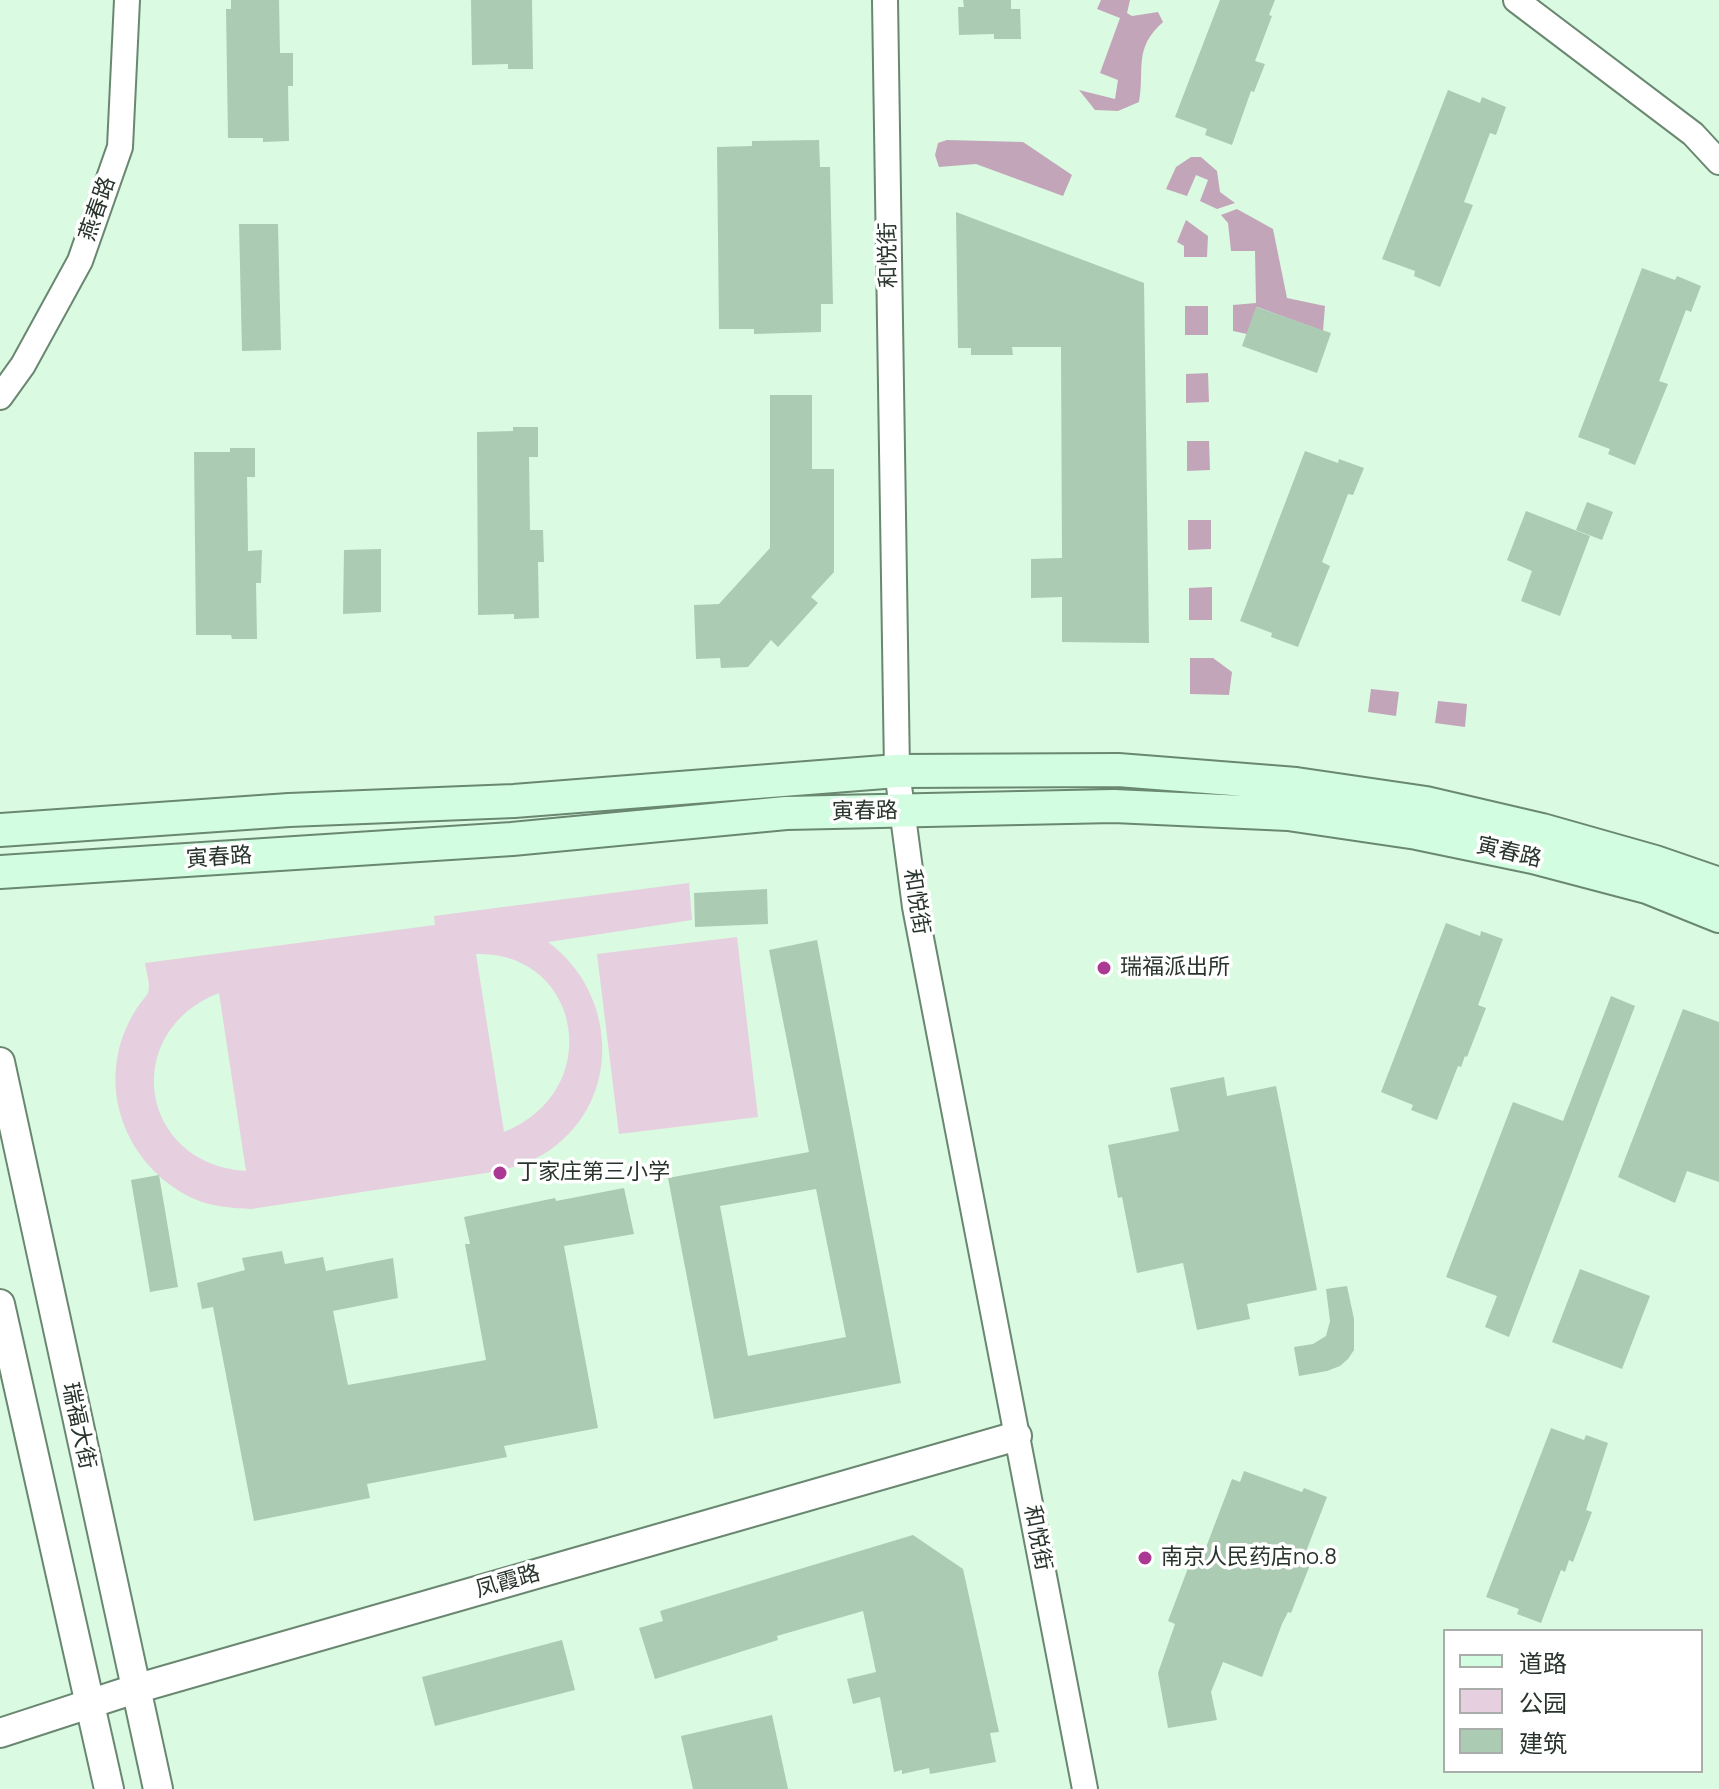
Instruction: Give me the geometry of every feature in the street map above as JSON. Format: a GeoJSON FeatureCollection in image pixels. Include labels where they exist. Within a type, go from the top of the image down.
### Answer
{"type":"FeatureCollection","features":[{"type":"Feature","properties":{"kind":"main road","name":"寅春路"},"geometry":{"type":"LineString","coordinates":[[0,830],[289,810],[514,801],[897,771],[1118,770],[1296,784],[1426,803],[1542,830],[1719,884]]}},
{"type":"Feature","properties":{"kind":"main road","name":"寅春路"},"geometry":{"type":"LineString","coordinates":[[0,872],[512,839],[786,813],[997,806],[1114,806],[1288,814],[1417,833],[1533,857],[1647,887],[1719,916]]}},
{"type":"Feature","properties":{"kind":"street","name":"燕春路"},"geometry":{"type":"LineString","coordinates":[[0,397],[23,365],[80,261],[120,147],[127,0]]}},
{"type":"Feature","properties":{"kind":"street","name":"和悦街"},"geometry":{"type":"LineString","coordinates":[[885,0],[897,771],[915,907],[1085,1789]]}},
{"type":"Feature","properties":{"kind":"street"},"geometry":{"type":"LineString","coordinates":[[1516,0],[1693,134],[1719,162]]}},
{"type":"Feature","properties":{"kind":"street","name":"瑞福大街"},"geometry":{"type":"LineString","coordinates":[[0,1062],[158,1789]]}},
{"type":"Feature","properties":{"kind":"street"},"geometry":{"type":"LineString","coordinates":[[0,1304],[109,1789]]}},
{"type":"Feature","properties":{"kind":"street","name":"凤霞路"},"geometry":{"type":"LineString","coordinates":[[0,1733],[135,1689],[1017,1436]]}},
{"type":"Feature","properties":{"kind":"green space"},"geometry":{"type":"Polygon","coordinates":[[[689,883],[692,920],[548,942],[571,963],[588,989],[598,1017],[602,1046],[600,1075],[590,1103],[574,1129],[535,1159],[486,1173],[251,1209],[202,1202],[181,1192],[146,1162],[123,1123],[115,1078],[123,1036],[148,993],[145,963],[435,925],[434,916],[689,883]],[[476,954],[504,1132],[537,1112],[558,1086],[568,1056],[568,1026],[558,997],[539,974],[511,959],[476,954]],[[219,993],[187,1011],[166,1036],[156,1064],[155,1094],[164,1122],[182,1146],[210,1163],[246,1171],[219,993]]]}},
{"type":"Feature","properties":{"kind":"green space"},"geometry":{"type":"Polygon","coordinates":[[[737,937],[758,1117],[619,1134],[597,954],[737,937]]]}},
{"type":"Feature","properties":{"kind":"shaded area"},"geometry":{"type":"Polygon","coordinates":[[[1101,0],[1130,0],[1127,13],[1132,16],[1158,12],[1163,22],[1147,41],[1144,50],[1139,102],[1118,111],[1095,110],[1079,90],[1115,99],[1118,80],[1100,73],[1120,18],[1097,9],[1101,0]]]}},
{"type":"Feature","properties":{"kind":"shaded area"},"geometry":{"type":"Polygon","coordinates":[[[947,140],[1023,142],[1072,175],[1063,196],[976,164],[939,167],[935,155],[938,143],[947,140]]]}},
{"type":"Feature","properties":{"kind":"shaded area"},"geometry":{"type":"Polygon","coordinates":[[[1191,157],[1201,157],[1217,171],[1220,192],[1235,203],[1217,209],[1200,201],[1208,180],[1196,175],[1187,196],[1166,189],[1176,167],[1191,157]]]}},
{"type":"Feature","properties":{"kind":"shaded area"},"geometry":{"type":"Polygon","coordinates":[[[1237,209],[1273,229],[1287,298],[1325,306],[1323,331],[1257,307],[1247,334],[1233,331],[1233,305],[1256,303],[1255,251],[1231,251],[1228,223],[1221,215],[1237,209]]]}},
{"type":"Feature","properties":{"kind":"shaded area"},"geometry":{"type":"Polygon","coordinates":[[[1186,220],[1208,236],[1207,257],[1184,257],[1184,246],[1177,242],[1186,220]]]}},
{"type":"Feature","properties":{"kind":"shaded area"},"geometry":{"type":"Polygon","coordinates":[[[1185,306],[1208,306],[1208,335],[1185,335],[1185,306]]]}},
{"type":"Feature","properties":{"kind":"shaded area"},"geometry":{"type":"Polygon","coordinates":[[[1208,373],[1209,402],[1186,403],[1186,374],[1208,373]]]}},
{"type":"Feature","properties":{"kind":"shaded area"},"geometry":{"type":"Polygon","coordinates":[[[1187,441],[1209,441],[1210,470],[1187,471],[1187,441]]]}},
{"type":"Feature","properties":{"kind":"shaded area"},"geometry":{"type":"Polygon","coordinates":[[[1188,520],[1211,520],[1211,549],[1188,550],[1188,520]]]}},
{"type":"Feature","properties":{"kind":"shaded area"},"geometry":{"type":"Polygon","coordinates":[[[1212,587],[1212,620],[1189,620],[1189,588],[1212,587]]]}},
{"type":"Feature","properties":{"kind":"shaded area"},"geometry":{"type":"Polygon","coordinates":[[[1190,658],[1213,658],[1232,672],[1229,695],[1190,694],[1190,658]]]}},
{"type":"Feature","properties":{"kind":"shaded area"},"geometry":{"type":"Polygon","coordinates":[[[1371,689],[1399,692],[1396,716],[1368,712],[1371,689]]]}},
{"type":"Feature","properties":{"kind":"shaded area"},"geometry":{"type":"Polygon","coordinates":[[[1438,701],[1467,704],[1465,727],[1435,723],[1438,701]]]}},
{"type":"Feature","properties":{"kind":"building"},"geometry":{"type":"Polygon","coordinates":[[[231,0],[279,0],[280,53],[293,53],[293,86],[288,86],[289,141],[228,138],[226,9],[231,9],[231,0]]]}},
{"type":"Feature","properties":{"kind":"building"},"geometry":{"type":"Polygon","coordinates":[[[471,0],[532,0],[533,69],[508,69],[508,64],[472,65],[471,0]]]}},
{"type":"Feature","properties":{"kind":"building"},"geometry":{"type":"Polygon","coordinates":[[[963,0],[1011,0],[1011,9],[1020,9],[1021,39],[994,39],[994,34],[959,35],[958,7],[964,7],[963,0]]]}},
{"type":"Feature","properties":{"kind":"building"},"geometry":{"type":"Polygon","coordinates":[[[1220,0],[1275,0],[1255,61],[1265,64],[1254,92],[1251,91],[1232,145],[1205,135],[1207,129],[1175,117],[1220,0]]]}},
{"type":"Feature","properties":{"kind":"building"},"geometry":{"type":"Polygon","coordinates":[[[1448,90],[1480,103],[1482,97],[1506,107],[1496,135],[1490,133],[1464,202],[1473,205],[1440,287],[1414,276],[1415,271],[1382,259],[1448,90]]]}},
{"type":"Feature","properties":{"kind":"building"},"geometry":{"type":"Polygon","coordinates":[[[819,140],[820,167],[830,167],[833,304],[821,304],[821,332],[754,334],[754,329],[719,329],[717,147],[752,146],[752,141],[819,140]]]}},
{"type":"Feature","properties":{"kind":"building"},"geometry":{"type":"Polygon","coordinates":[[[956,212],[1144,283],[1149,643],[1062,642],[1062,597],[1031,598],[1031,559],[1062,558],[1061,347],[1012,347],[1013,355],[971,355],[971,348],[958,348],[956,212]]]}},
{"type":"Feature","properties":{"kind":"building"},"geometry":{"type":"Polygon","coordinates":[[[239,224],[278,224],[281,350],[242,351],[239,224]]]}},
{"type":"Feature","properties":{"kind":"building"},"geometry":{"type":"Polygon","coordinates":[[[1642,268],[1675,280],[1677,276],[1701,286],[1691,312],[1686,310],[1659,381],[1668,384],[1635,465],[1608,454],[1610,449],[1578,437],[1642,268]]]}},
{"type":"Feature","properties":{"kind":"building"},"geometry":{"type":"Polygon","coordinates":[[[1256,307],[1331,333],[1317,373],[1242,346],[1256,307]]]}},
{"type":"Feature","properties":{"kind":"building"},"geometry":{"type":"Polygon","coordinates":[[[770,395],[812,395],[812,469],[834,469],[834,572],[811,597],[818,603],[778,647],[771,640],[748,667],[721,668],[720,658],[696,659],[694,605],[719,604],[770,548],[770,395]]]}},
{"type":"Feature","properties":{"kind":"building"},"geometry":{"type":"Polygon","coordinates":[[[513,427],[538,427],[538,457],[529,457],[530,530],[543,530],[544,562],[538,562],[539,618],[514,619],[514,614],[478,615],[477,432],[513,431],[513,427]]]}},
{"type":"Feature","properties":{"kind":"building"},"geometry":{"type":"Polygon","coordinates":[[[230,448],[255,448],[255,477],[247,477],[248,551],[262,550],[261,583],[256,583],[257,639],[196,635],[194,452],[230,452],[230,448]]]}},
{"type":"Feature","properties":{"kind":"building"},"geometry":{"type":"Polygon","coordinates":[[[1305,451],[1364,468],[1353,495],[1348,494],[1322,562],[1330,566],[1298,647],[1240,621],[1305,451]]]}},
{"type":"Feature","properties":{"kind":"building"},"geometry":{"type":"Polygon","coordinates":[[[1587,502],[1613,512],[1602,540],[1576,530],[1587,502]]]}},
{"type":"Feature","properties":{"kind":"building"},"geometry":{"type":"Polygon","coordinates":[[[1526,511],[1590,536],[1560,616],[1521,601],[1532,571],[1507,560],[1526,511]]]}},
{"type":"Feature","properties":{"kind":"building"},"geometry":{"type":"Polygon","coordinates":[[[381,549],[381,612],[343,614],[344,550],[381,549]]]}},
{"type":"Feature","properties":{"kind":"building"},"geometry":{"type":"Polygon","coordinates":[[[767,889],[768,924],[695,927],[694,893],[767,889]]]}},
{"type":"Feature","properties":{"kind":"building"},"geometry":{"type":"Polygon","coordinates":[[[1446,923],[1480,936],[1481,931],[1503,939],[1478,1005],[1486,1008],[1467,1057],[1461,1067],[1458,1066],[1437,1120],[1411,1110],[1413,1105],[1381,1092],[1446,923]]]}},
{"type":"Feature","properties":{"kind":"building"},"geometry":{"type":"Polygon","coordinates":[[[817,940],[901,1383],[714,1419],[668,1178],[809,1152],[769,950],[817,940]],[[816,1189],[720,1206],[748,1356],[846,1337],[816,1189]]]}},
{"type":"Feature","properties":{"kind":"building"},"geometry":{"type":"Polygon","coordinates":[[[1611,996],[1635,1006],[1509,1337],[1485,1327],[1497,1296],[1446,1277],[1513,1102],[1563,1121],[1611,996]]]}},
{"type":"Feature","properties":{"kind":"building"},"geometry":{"type":"Polygon","coordinates":[[[1683,1009],[1719,1022],[1719,1182],[1687,1171],[1675,1203],[1618,1177],[1683,1009]]]}},
{"type":"Feature","properties":{"kind":"building"},"geometry":{"type":"Polygon","coordinates":[[[1224,1077],[1227,1096],[1276,1086],[1317,1290],[1247,1304],[1250,1319],[1197,1330],[1183,1263],[1137,1273],[1108,1145],[1179,1131],[1170,1088],[1224,1077]]]}},
{"type":"Feature","properties":{"kind":"building"},"geometry":{"type":"Polygon","coordinates":[[[159,1175],[178,1287],[150,1292],[131,1180],[159,1175]]]}},
{"type":"Feature","properties":{"kind":"building"},"geometry":{"type":"Polygon","coordinates":[[[624,1188],[634,1234],[564,1246],[598,1428],[504,1446],[507,1457],[367,1484],[370,1498],[254,1521],[213,1307],[202,1309],[197,1283],[245,1270],[242,1258],[282,1251],[285,1264],[323,1257],[326,1271],[393,1258],[398,1298],[333,1311],[348,1385],[486,1360],[465,1244],[470,1244],[464,1217],[555,1198],[556,1201],[624,1188]]]}},
{"type":"Feature","properties":{"kind":"building"},"geometry":{"type":"Polygon","coordinates":[[[1580,1269],[1650,1296],[1622,1369],[1552,1342],[1580,1269]]]}},
{"type":"Feature","properties":{"kind":"building"},"geometry":{"type":"Polygon","coordinates":[[[1347,1286],[1354,1319],[1354,1350],[1340,1366],[1299,1376],[1294,1347],[1313,1344],[1326,1336],[1330,1321],[1326,1289],[1347,1286]]]}},
{"type":"Feature","properties":{"kind":"building"},"geometry":{"type":"Polygon","coordinates":[[[1551,1428],[1584,1440],[1586,1435],[1608,1443],[1586,1510],[1592,1512],[1573,1562],[1569,1560],[1565,1572],[1561,1570],[1541,1623],[1517,1614],[1519,1609],[1486,1597],[1551,1428]]]}},
{"type":"Feature","properties":{"kind":"building"},"geometry":{"type":"Polygon","coordinates":[[[1244,1471],[1302,1492],[1304,1488],[1327,1497],[1302,1562],[1310,1565],[1291,1613],[1288,1612],[1282,1624],[1262,1677],[1223,1662],[1211,1692],[1217,1720],[1168,1728],[1158,1673],[1175,1624],[1168,1621],[1196,1547],[1205,1550],[1232,1479],[1240,1482],[1244,1471]]]}},
{"type":"Feature","properties":{"kind":"building"},"geometry":{"type":"Polygon","coordinates":[[[913,1535],[963,1569],[999,1732],[990,1733],[996,1762],[930,1774],[929,1768],[902,1774],[902,1770],[894,1772],[880,1697],[853,1704],[847,1679],[876,1672],[863,1611],[777,1636],[778,1640],[655,1679],[639,1628],[663,1621],[660,1611],[913,1535]]]}},
{"type":"Feature","properties":{"kind":"building"},"geometry":{"type":"Polygon","coordinates":[[[562,1640],[575,1690],[435,1726],[422,1677],[562,1640]]]}},
{"type":"Feature","properties":{"kind":"building"},"geometry":{"type":"Polygon","coordinates":[[[772,1715],[788,1789],[693,1789],[681,1736],[772,1715]]]}},
{"type":"Feature","properties":{"kind":"place","name":"瑞福派出所"},"geometry":{"type":"Point","coordinates":[1104,968]}},
{"type":"Feature","properties":{"kind":"place","name":"丁家庄第三小学"},"geometry":{"type":"Point","coordinates":[500,1173]}},
{"type":"Feature","properties":{"kind":"place","name":"南京人民药店no.8"},"geometry":{"type":"Point","coordinates":[1145,1558]}}]}
